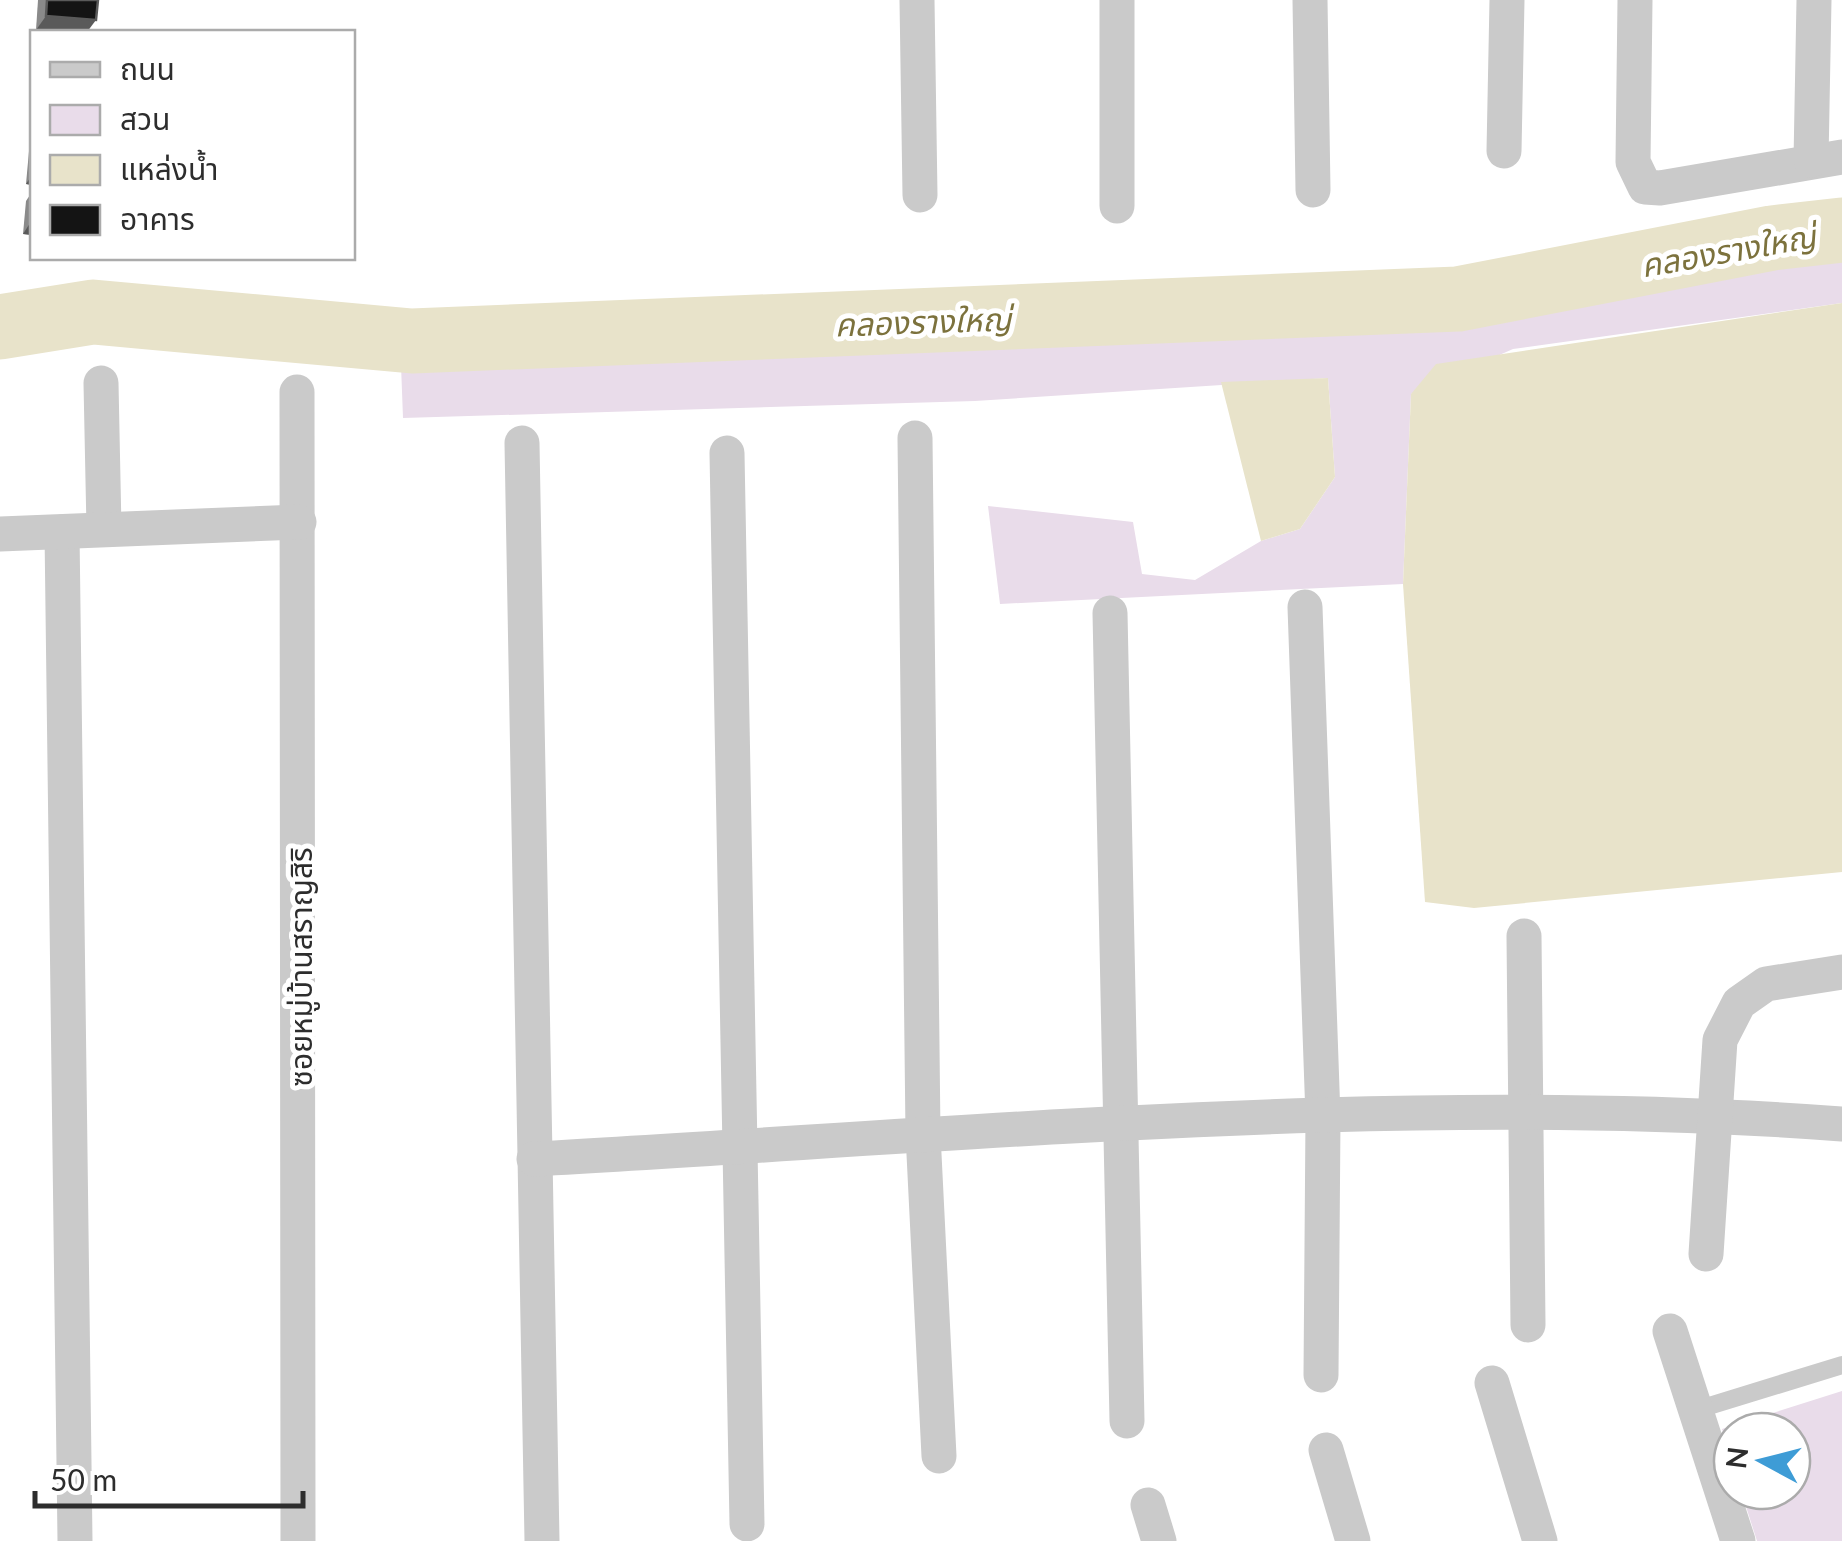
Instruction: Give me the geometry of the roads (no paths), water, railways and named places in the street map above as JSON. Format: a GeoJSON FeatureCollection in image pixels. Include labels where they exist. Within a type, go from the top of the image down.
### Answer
{"type":"FeatureCollection","features":[{"type":"Feature","properties":{"kind":"street"},"geometry":{"type":"LineString","coordinates":[[917,0],[920,195]]}},
{"type":"Feature","properties":{"kind":"street"},"geometry":{"type":"LineString","coordinates":[[1117,0],[1117,206]]}},
{"type":"Feature","properties":{"kind":"street"},"geometry":{"type":"LineString","coordinates":[[1310,0],[1313,190]]}},
{"type":"Feature","properties":{"kind":"street"},"geometry":{"type":"LineString","coordinates":[[1504,150],[1507,0]]}},
{"type":"Feature","properties":{"kind":"street"},"geometry":{"type":"LineString","coordinates":[[1635,0],[1633,162],[1645,186],[1660,188],[1826,158],[1814,0]]}},
{"type":"Feature","properties":{"kind":"street"},"geometry":{"type":"LineString","coordinates":[[100,384],[104,529]]}},
{"type":"Feature","properties":{"kind":"street","name":"ซอยหมู่บ้านสราญสิริ"},"geometry":{"type":"LineString","coordinates":[[297,392],[298,1541]]}},
{"type":"Feature","properties":{"kind":"street"},"geometry":{"type":"LineString","coordinates":[[914,438],[923,1134],[940,1456]]}},
{"type":"Feature","properties":{"kind":"street"},"geometry":{"type":"LineString","coordinates":[[522,443],[542,1541]]}},
{"type":"Feature","properties":{"kind":"street"},"geometry":{"type":"LineString","coordinates":[[726,453],[747,1524]]}},
{"type":"Feature","properties":{"kind":"street"},"geometry":{"type":"LineString","coordinates":[[0,534],[298,522]]}},
{"type":"Feature","properties":{"kind":"street"},"geometry":{"type":"LineString","coordinates":[[62,532],[75,1541]]}},
{"type":"Feature","properties":{"kind":"street"},"geometry":{"type":"LineString","coordinates":[[1305,607],[1323,1117],[1321,1374]]}},
{"type":"Feature","properties":{"kind":"street"},"geometry":{"type":"LineString","coordinates":[[1110,613],[1127,1421]]}},
{"type":"Feature","properties":{"kind":"street"},"geometry":{"type":"LineString","coordinates":[[1524,936],[1528,1325]]}},
{"type":"Feature","properties":{"kind":"street"},"geometry":{"type":"LineString","coordinates":[[1706,1254],[1718,1119],[1720,1040],[1739,1003],[1766,984],[1842,972]]}},
{"type":"Feature","properties":{"kind":"street"},"geometry":{"type":"LineString","coordinates":[[534,1159],[1118,1120],[1528,1114],[1842,1124]]}},
{"type":"Feature","properties":{"kind":"street"},"geometry":{"type":"LineString","coordinates":[[1670,1331],[1738,1541]]}},
{"type":"Feature","properties":{"kind":"street"},"geometry":{"type":"LineString","coordinates":[[1492,1383],[1540,1541]]}},
{"type":"Feature","properties":{"kind":"street"},"geometry":{"type":"LineString","coordinates":[[1326,1450],[1353,1541]]}},
{"type":"Feature","properties":{"kind":"street"},"geometry":{"type":"LineString","coordinates":[[1148,1505],[1159,1541]]}},
{"type":"Feature","properties":{"kind":"lane"},"geometry":{"type":"LineString","coordinates":[[1696,1410],[1842,1365]]}},
{"type":"Feature","properties":{"kind":"water"},"geometry":{"type":"Polygon","coordinates":[[[1842,303],[1842,872],[1474,908],[1425,902],[1403,584],[1411,394],[1436,364],[1842,303]]]}},
{"type":"Feature","properties":{"kind":"water"},"geometry":{"type":"Polygon","coordinates":[[[1328,378],[1335,477],[1300,529],[1261,541],[1221,382],[1328,378]]]}},
{"type":"Feature","properties":{"kind":"waterway","name":"คลองรางใหญ่"},"geometry":{"type":"LineString","coordinates":[[0,327],[93,312],[412,341],[1458,299],[1772,238],[1842,230]]}}]}
